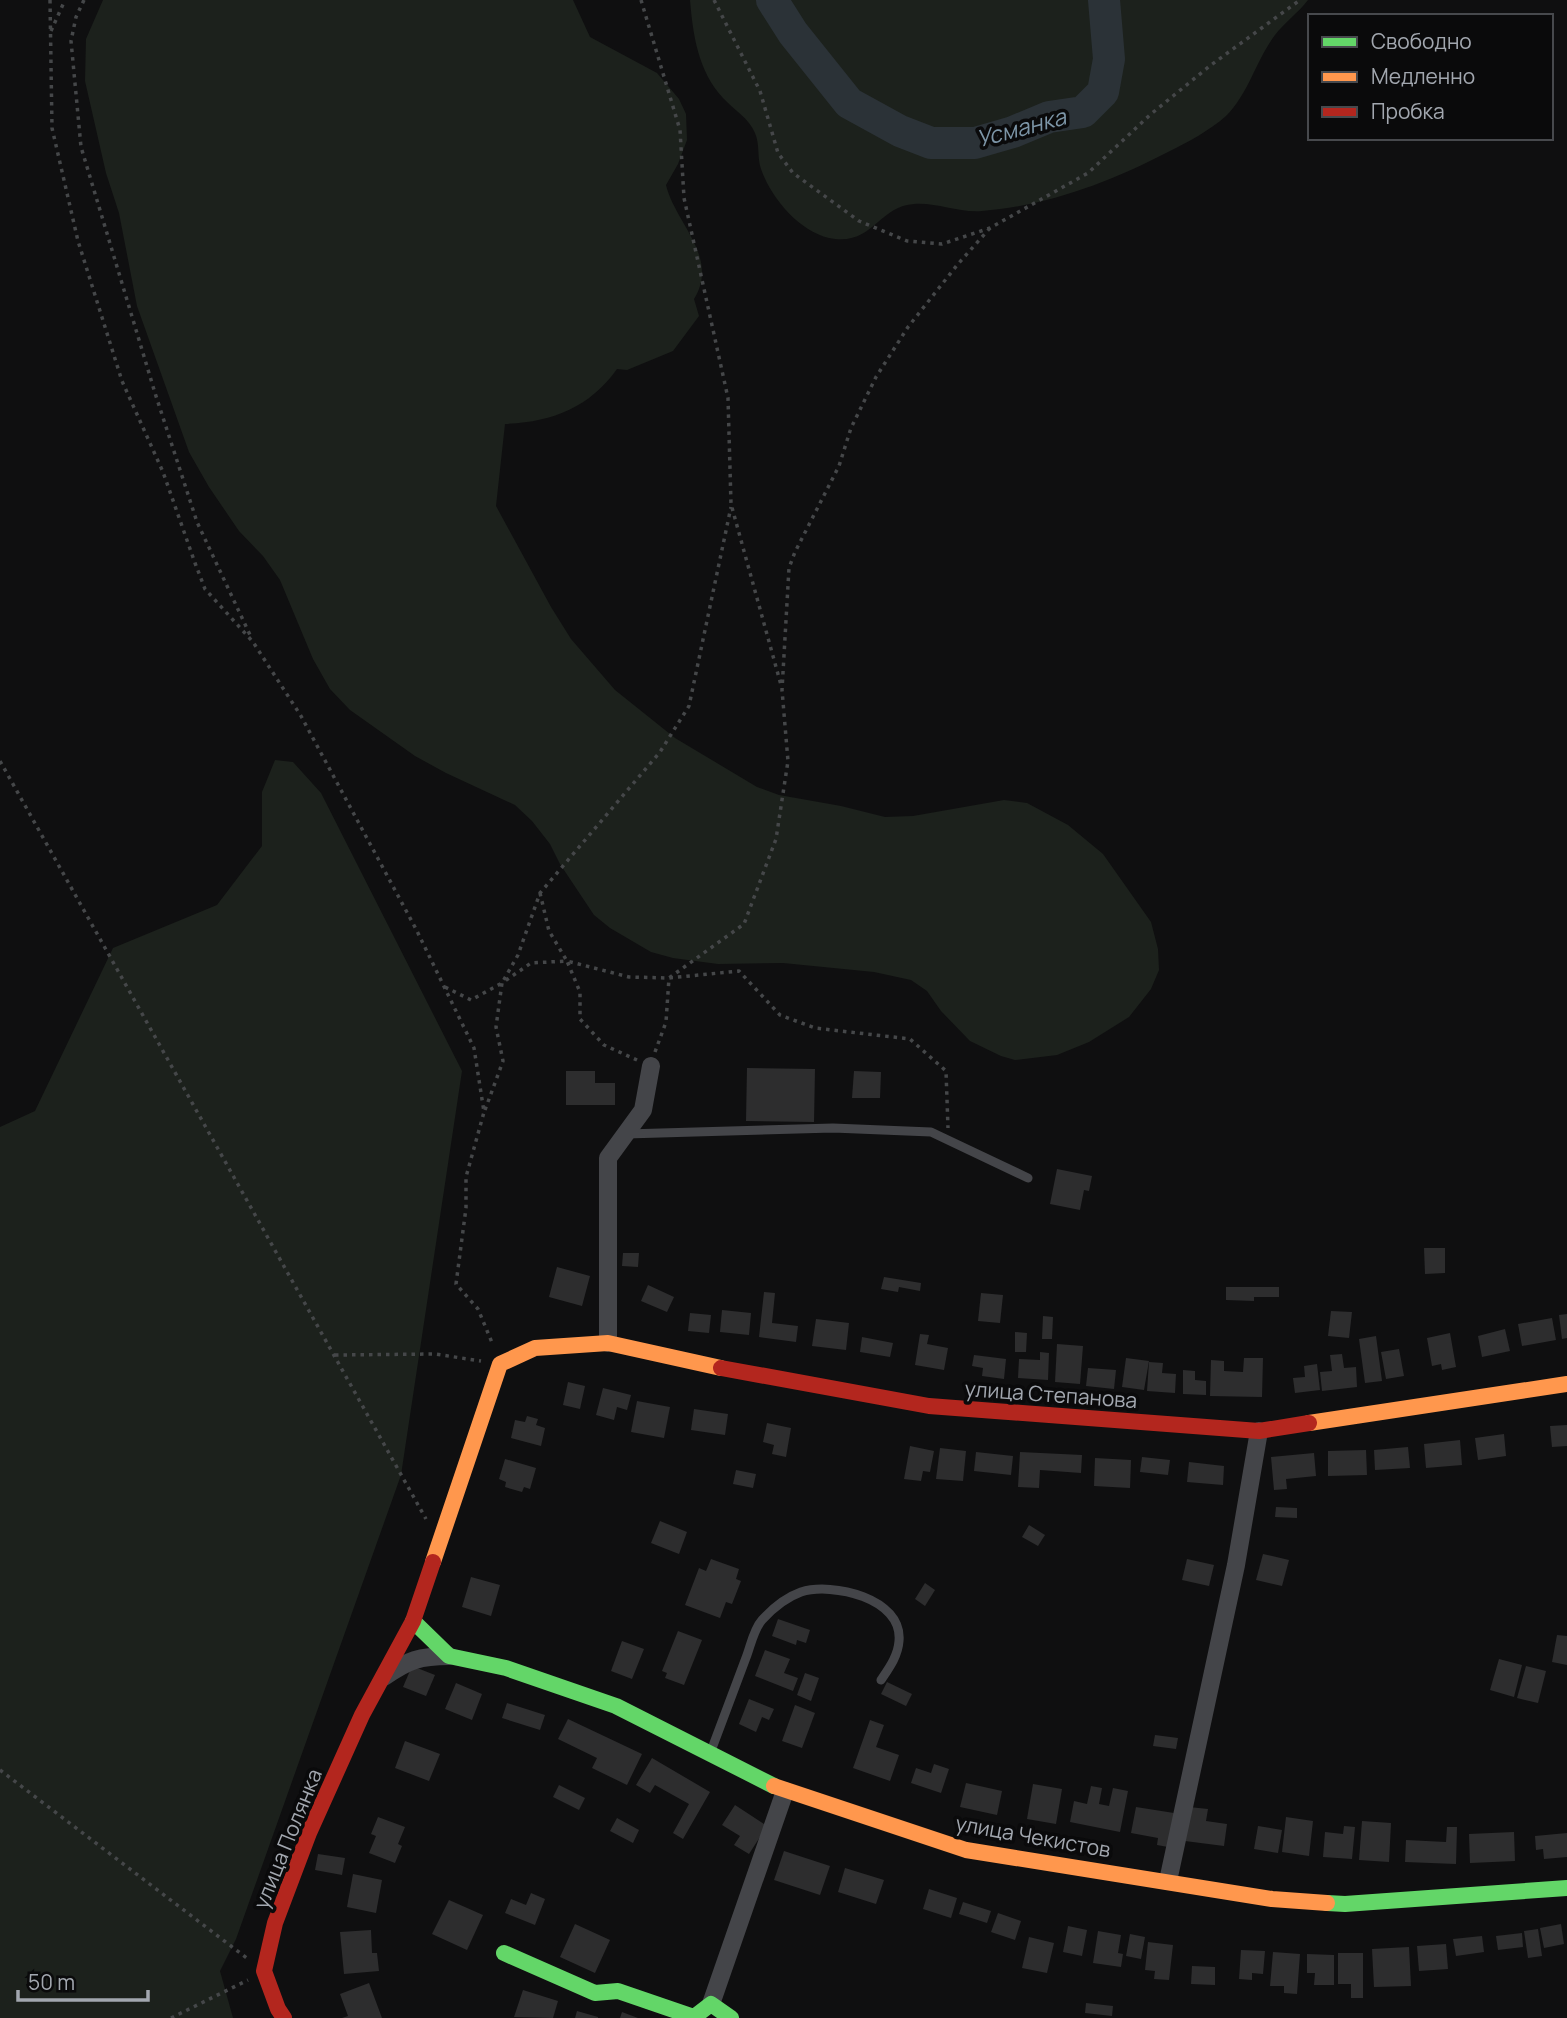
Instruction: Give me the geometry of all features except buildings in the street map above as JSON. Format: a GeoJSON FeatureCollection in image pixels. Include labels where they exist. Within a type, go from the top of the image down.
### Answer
{"type":"FeatureCollection","features":[{"type":"Feature","properties":{"kind":"street"},"geometry":{"type":"LineString","coordinates":[[608,1343],[608,1158],[643,1110],[650,1066]]}},
{"type":"Feature","properties":{"kind":"street","name":"улица Степанова"},"geometry":{"type":"LineString","coordinates":[[500,1363],[535,1348],[608,1343],[738,1372],[929,1406],[1259,1431],[1567,1384]]}},
{"type":"Feature","properties":{"kind":"street","name":"улица Полянка"},"geometry":{"type":"LineString","coordinates":[[264,1971],[275,1923],[309,1833],[362,1715],[414,1621],[500,1363]]}},
{"type":"Feature","properties":{"kind":"street"},"geometry":{"type":"LineString","coordinates":[[1168,1881],[1236,1564],[1259,1431]]}},
{"type":"Feature","properties":{"kind":"street"},"geometry":{"type":"LineString","coordinates":[[414,1621],[449,1656]]}},
{"type":"Feature","properties":{"kind":"street"},"geometry":{"type":"LineString","coordinates":[[382,1679],[401,1665],[422,1656],[449,1656]]}},
{"type":"Feature","properties":{"kind":"street","name":"улица Чекистов"},"geometry":{"type":"LineString","coordinates":[[449,1656],[506,1668],[616,1706],[785,1791],[966,1850],[1272,1899],[1345,1904],[1567,1888]]}},
{"type":"Feature","properties":{"kind":"street"},"geometry":{"type":"LineString","coordinates":[[505,1953],[594,1993],[618,1991],[694,2017],[711,2004],[785,1791]]}},
{"type":"Feature","properties":{"kind":"street"},"geometry":{"type":"LineString","coordinates":[[264,1971],[284,2018]]}},
{"type":"Feature","properties":{"kind":"street"},"geometry":{"type":"LineString","coordinates":[[711,2004],[731,2018]]}},
{"type":"Feature","properties":{"kind":"lane"},"geometry":{"type":"LineString","coordinates":[[625,1134],[833,1128],[932,1132],[1028,1178]]}},
{"type":"Feature","properties":{"kind":"lane"},"geometry":{"type":"LineString","coordinates":[[710,1752],[760,1622],[779,1604],[802,1592],[831,1590],[857,1594],[880,1604],[894,1620],[900,1638],[897,1652],[881,1679]]}},
{"type":"Feature","properties":{"kind":"path"},"geometry":{"type":"LineString","coordinates":[[50,0],[52,128],[78,241],[122,382],[163,472],[205,589],[253,642]]}},
{"type":"Feature","properties":{"kind":"path"},"geometry":{"type":"LineString","coordinates":[[50,33],[65,0]]}},
{"type":"Feature","properties":{"kind":"path"},"geometry":{"type":"LineString","coordinates":[[84,0],[76,17],[71,41],[81,147],[197,522],[253,642],[302,716],[416,929],[474,1048],[484,1112]]}},
{"type":"Feature","properties":{"kind":"path"},"geometry":{"type":"LineString","coordinates":[[500,1363],[478,1309],[456,1284],[466,1208],[467,1177],[484,1112],[503,1060],[496,1027],[502,983],[518,955],[540,893],[660,752],[688,706],[731,505],[728,398],[684,198],[680,130],[641,0]]}},
{"type":"Feature","properties":{"kind":"path"},"geometry":{"type":"LineString","coordinates":[[714,0],[760,91],[778,153],[793,173],[859,221],[907,241],[942,244],[990,228],[1088,173],[1201,73],[1300,0]]}},
{"type":"Feature","properties":{"kind":"path"},"geometry":{"type":"LineString","coordinates":[[669,978],[744,925],[776,839],[788,761],[782,690],[789,568],[795,552],[839,466],[851,428],[876,377],[908,327],[990,228]]}},
{"type":"Feature","properties":{"kind":"path"},"geometry":{"type":"LineString","coordinates":[[731,505],[782,690]]}},
{"type":"Feature","properties":{"kind":"path"},"geometry":{"type":"LineString","coordinates":[[0,761],[440,1543]]}},
{"type":"Feature","properties":{"kind":"path"},"geometry":{"type":"LineString","coordinates":[[540,893],[549,931],[567,961],[580,992],[580,1018],[604,1045],[650,1066],[666,1022],[669,978]]}},
{"type":"Feature","properties":{"kind":"path"},"geometry":{"type":"LineString","coordinates":[[444,987],[471,1000],[531,963],[567,961],[629,977],[669,978],[739,971],[780,1015],[815,1028],[910,1038],[946,1071],[949,1140]]}},
{"type":"Feature","properties":{"kind":"path"},"geometry":{"type":"LineString","coordinates":[[335,1355],[435,1354],[500,1363]]}},
{"type":"Feature","properties":{"kind":"path"},"geometry":{"type":"LineString","coordinates":[[0,1770],[264,1971],[171,2018]]}},
{"type":"Feature","properties":{"kind":"shaded area"},"geometry":{"type":"Polygon","coordinates":[[[103,0],[573,0],[590,37],[657,73],[679,99],[686,114],[687,140],[666,185],[699,254],[701,284],[694,299],[699,316],[673,351],[627,370],[617,369],[582,403],[554,416],[505,424],[496,506],[571,639],[615,690],[675,738],[757,787],[779,795],[885,817],[913,816],[1004,800],[1027,803],[1068,825],[1103,854],[1151,922],[1158,949],[1159,970],[1151,989],[1129,1017],[1089,1042],[1057,1055],[1015,1060],[970,1041],[941,1011],[927,991],[911,980],[874,972],[783,963],[718,964],[651,952],[610,928],[594,915],[550,844],[515,805],[415,756],[350,710],[330,689],[313,659],[280,580],[263,556],[239,531],[189,452],[137,306],[119,213],[106,173],[85,81],[86,39],[103,0]]]}},
{"type":"Feature","properties":{"kind":"shaded area"},"geometry":{"type":"Polygon","coordinates":[[[690,0],[1308,0],[1275,35],[1241,97],[1226,116],[1176,148],[1101,183],[1030,204],[982,211],[922,204],[902,206],[866,232],[844,239],[829,238],[807,228],[779,202],[761,169],[755,133],[745,118],[723,98],[702,64],[695,39],[690,0]]]}},
{"type":"Feature","properties":{"kind":"shaded area"},"geometry":{"type":"Polygon","coordinates":[[[275,760],[293,762],[321,793],[462,1071],[401,1475],[236,1939],[220,1971],[233,2018],[0,2018],[0,1127],[35,1111],[113,948],[217,905],[262,846],[262,792],[275,760]]]}},
{"type":"Feature","properties":{"kind":"waterway","name":"Усманка"},"geometry":{"type":"LineString","coordinates":[[772,0],[793,33],[849,103],[900,131],[931,143],[975,143],[1013,132],[1049,117],[1083,112],[1103,92],[1109,59],[1104,0]]}},
{"type":"Feature","properties":{"kind":"traffic: fast"},"geometry":{"type":"LineString","coordinates":[[413,1621],[449,1656],[506,1668],[616,1706],[774,1786]]}},
{"type":"Feature","properties":{"kind":"traffic: fast"},"geometry":{"type":"LineString","coordinates":[[1327,1903],[1345,1904],[1567,1888]]}},
{"type":"Feature","properties":{"kind":"traffic: fast"},"geometry":{"type":"LineString","coordinates":[[504,1953],[595,1993],[618,1991],[694,2017],[711,2004],[731,2018]]}},
{"type":"Feature","properties":{"kind":"traffic: slow"},"geometry":{"type":"LineString","coordinates":[[433,1562],[500,1364],[535,1348],[608,1343],[721,1368]]}},
{"type":"Feature","properties":{"kind":"traffic: slow"},"geometry":{"type":"LineString","coordinates":[[1309,1423],[1567,1384]]}},
{"type":"Feature","properties":{"kind":"traffic: slow"},"geometry":{"type":"LineString","coordinates":[[774,1786],[966,1850],[1272,1899],[1327,1903]]}},
{"type":"Feature","properties":{"kind":"traffic: jam"},"geometry":{"type":"LineString","coordinates":[[721,1368],[929,1406],[1259,1431],[1309,1423]]}},
{"type":"Feature","properties":{"kind":"traffic: jam"},"geometry":{"type":"LineString","coordinates":[[284,2018],[264,1971],[275,1923],[309,1833],[362,1715],[413,1621],[433,1562]]}}]}
